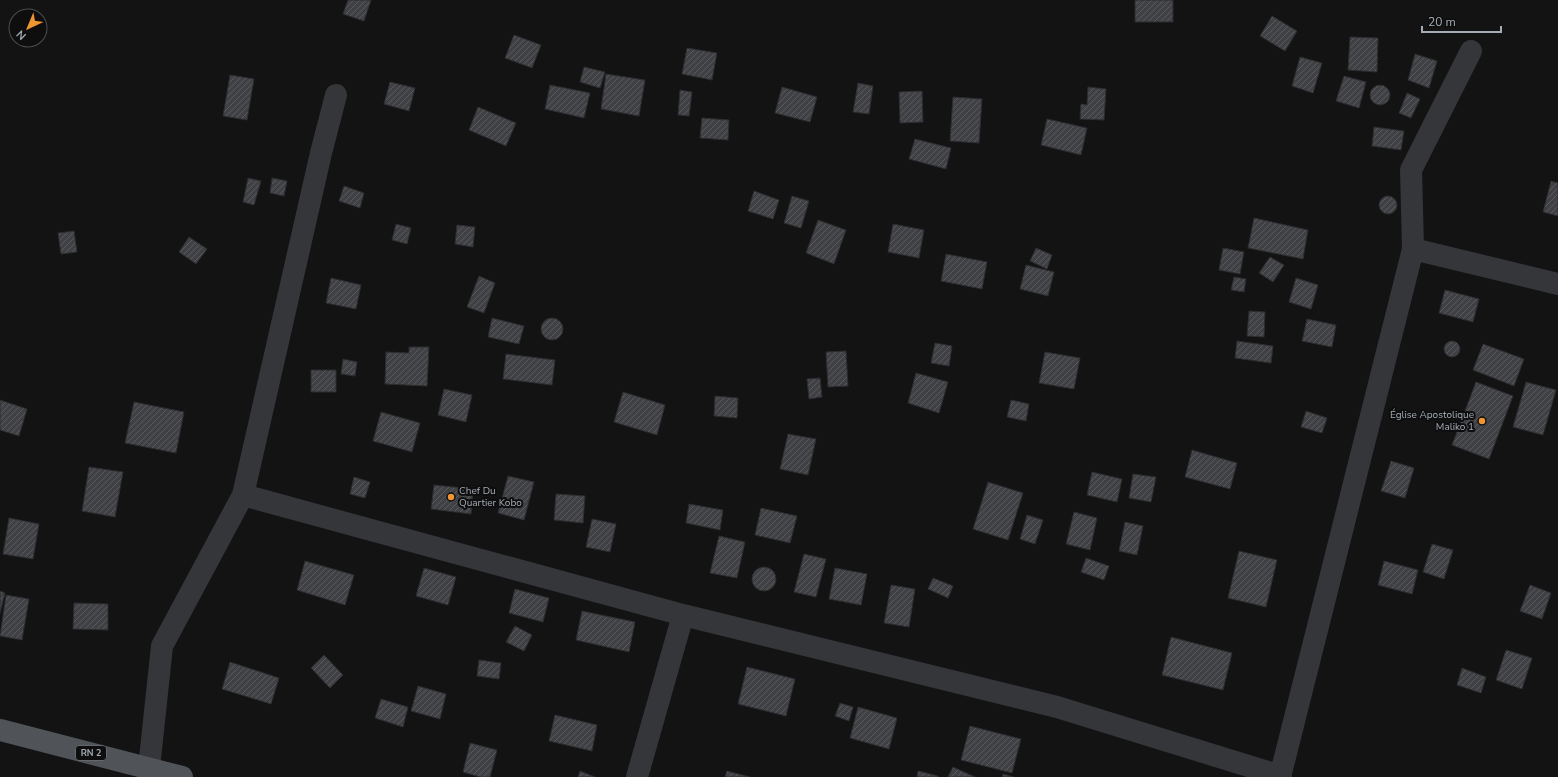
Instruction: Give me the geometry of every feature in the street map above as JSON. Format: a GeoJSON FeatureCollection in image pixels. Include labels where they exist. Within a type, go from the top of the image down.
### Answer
{"type":"FeatureCollection","features":[{"type":"Feature","properties":{"kind":"main road","name":"RN 2"},"geometry":{"type":"LineString","coordinates":[[0,730],[182,777]]}},
{"type":"Feature","properties":{"kind":"street"},"geometry":{"type":"LineString","coordinates":[[243,495],[683,614],[1057,707],[1281,776],[1413,249],[1411,170],[1471,51]]}},
{"type":"Feature","properties":{"kind":"street"},"geometry":{"type":"LineString","coordinates":[[149,768],[162,646],[243,495],[319,161],[336,95]]}},
{"type":"Feature","properties":{"kind":"street"},"geometry":{"type":"LineString","coordinates":[[1413,249],[1558,284]]}},
{"type":"Feature","properties":{"kind":"street"},"geometry":{"type":"LineString","coordinates":[[638,777],[683,614]]}},
{"type":"Feature","properties":{"kind":"building"},"geometry":{"type":"Polygon","coordinates":[[[348,0],[371,0],[364,21],[343,14],[348,0]]]}},
{"type":"Feature","properties":{"kind":"building"},"geometry":{"type":"Polygon","coordinates":[[[1135,0],[1173,0],[1173,22],[1135,22],[1135,0]]]}},
{"type":"Feature","properties":{"kind":"building"},"geometry":{"type":"Polygon","coordinates":[[[1272,16],[1297,31],[1285,51],[1260,36],[1272,16]]]}},
{"type":"Feature","properties":{"kind":"building"},"geometry":{"type":"Polygon","coordinates":[[[514,35],[541,45],[532,68],[505,58],[514,35]]]}},
{"type":"Feature","properties":{"kind":"building"},"geometry":{"type":"Polygon","coordinates":[[[1350,37],[1378,38],[1377,72],[1348,70],[1350,37]]]}},
{"type":"Feature","properties":{"kind":"building"},"geometry":{"type":"Polygon","coordinates":[[[687,48],[717,53],[712,80],[682,74],[687,48]]]}},
{"type":"Feature","properties":{"kind":"building"},"geometry":{"type":"Polygon","coordinates":[[[1415,54],[1437,61],[1429,88],[1408,80],[1415,54]]]}},
{"type":"Feature","properties":{"kind":"building"},"geometry":{"type":"Polygon","coordinates":[[[1300,57],[1322,63],[1313,93],[1292,86],[1300,57]]]}},
{"type":"Feature","properties":{"kind":"building"},"geometry":{"type":"Polygon","coordinates":[[[584,67],[605,72],[600,88],[580,82],[584,67]]]}},
{"type":"Feature","properties":{"kind":"building"},"geometry":{"type":"Polygon","coordinates":[[[606,74],[645,80],[639,116],[601,109],[606,74]]]}},
{"type":"Feature","properties":{"kind":"building"},"geometry":{"type":"Polygon","coordinates":[[[230,75],[254,79],[247,120],[223,116],[230,75]]]}},
{"type":"Feature","properties":{"kind":"building"},"geometry":{"type":"Polygon","coordinates":[[[1344,76],[1366,82],[1359,108],[1336,101],[1344,76]]]}},
{"type":"Feature","properties":{"kind":"building"},"geometry":{"type":"Polygon","coordinates":[[[390,82],[415,88],[409,111],[384,104],[390,82]]]}},
{"type":"Feature","properties":{"kind":"building"},"geometry":{"type":"Polygon","coordinates":[[[858,83],[873,86],[869,114],[853,112],[858,83]]]}},
{"type":"Feature","properties":{"kind":"building"},"geometry":{"type":"Polygon","coordinates":[[[550,85],[590,93],[584,118],[545,109],[550,85]]]}},
{"type":"Feature","properties":{"kind":"building"},"geometry":{"type":"Polygon","coordinates":[[[1380,85],[1387,88],[1390,95],[1387,102],[1380,105],[1373,102],[1370,95],[1373,88],[1380,85]]]}},
{"type":"Feature","properties":{"kind":"building"},"geometry":{"type":"Polygon","coordinates":[[[782,87],[817,97],[810,122],[775,113],[782,87]]]}},
{"type":"Feature","properties":{"kind":"building"},"geometry":{"type":"Polygon","coordinates":[[[1088,87],[1106,89],[1104,120],[1080,119],[1081,104],[1087,105],[1088,87]]]}},
{"type":"Feature","properties":{"kind":"building"},"geometry":{"type":"Polygon","coordinates":[[[680,90],[692,92],[689,116],[678,115],[680,90]]]}},
{"type":"Feature","properties":{"kind":"building"},"geometry":{"type":"Polygon","coordinates":[[[922,91],[923,122],[900,123],[899,92],[922,91]]]}},
{"type":"Feature","properties":{"kind":"building"},"geometry":{"type":"Polygon","coordinates":[[[1407,93],[1420,99],[1411,118],[1399,113],[1407,93]]]}},
{"type":"Feature","properties":{"kind":"building"},"geometry":{"type":"Polygon","coordinates":[[[953,97],[982,99],[979,143],[950,141],[953,97]]]}},
{"type":"Feature","properties":{"kind":"building"},"geometry":{"type":"Polygon","coordinates":[[[478,107],[516,123],[506,146],[469,130],[478,107]]]}},
{"type":"Feature","properties":{"kind":"building"},"geometry":{"type":"Polygon","coordinates":[[[702,118],[729,120],[728,140],[700,138],[702,118]]]}},
{"type":"Feature","properties":{"kind":"building"},"geometry":{"type":"Polygon","coordinates":[[[1047,119],[1087,128],[1081,155],[1041,145],[1047,119]]]}},
{"type":"Feature","properties":{"kind":"building"},"geometry":{"type":"Polygon","coordinates":[[[1374,127],[1404,131],[1401,150],[1372,146],[1374,127]]]}},
{"type":"Feature","properties":{"kind":"building"},"geometry":{"type":"Polygon","coordinates":[[[915,139],[951,148],[946,169],[909,159],[915,139]]]}},
{"type":"Feature","properties":{"kind":"building"},"geometry":{"type":"Polygon","coordinates":[[[248,178],[261,181],[254,205],[243,202],[248,178]]]}},
{"type":"Feature","properties":{"kind":"building"},"geometry":{"type":"Polygon","coordinates":[[[272,178],[287,181],[284,196],[270,193],[272,178]]]}},
{"type":"Feature","properties":{"kind":"building"},"geometry":{"type":"Polygon","coordinates":[[[1551,181],[1558,183],[1558,216],[1543,212],[1551,181]]]}},
{"type":"Feature","properties":{"kind":"building"},"geometry":{"type":"Polygon","coordinates":[[[344,186],[364,193],[360,208],[339,201],[344,186]]]}},
{"type":"Feature","properties":{"kind":"building"},"geometry":{"type":"Polygon","coordinates":[[[754,191],[779,200],[773,219],[748,211],[754,191]]]}},
{"type":"Feature","properties":{"kind":"building"},"geometry":{"type":"Polygon","coordinates":[[[792,196],[809,201],[801,228],[784,223],[792,196]]]}},
{"type":"Feature","properties":{"kind":"building"},"geometry":{"type":"Polygon","coordinates":[[[1384,196],[1392,196],[1397,201],[1395,212],[1392,214],[1384,214],[1379,209],[1379,201],[1384,196]]]}},
{"type":"Feature","properties":{"kind":"building"},"geometry":{"type":"Polygon","coordinates":[[[1254,218],[1308,230],[1303,259],[1248,248],[1254,218]]]}},
{"type":"Feature","properties":{"kind":"building"},"geometry":{"type":"Polygon","coordinates":[[[818,220],[846,230],[834,264],[806,253],[818,220]]]}},
{"type":"Feature","properties":{"kind":"building"},"geometry":{"type":"Polygon","coordinates":[[[396,224],[411,228],[407,244],[392,240],[396,224]]]}},
{"type":"Feature","properties":{"kind":"building"},"geometry":{"type":"Polygon","coordinates":[[[893,224],[924,230],[919,258],[888,252],[893,224]]]}},
{"type":"Feature","properties":{"kind":"building"},"geometry":{"type":"Polygon","coordinates":[[[457,225],[475,227],[473,247],[455,244],[457,225]]]}},
{"type":"Feature","properties":{"kind":"building"},"geometry":{"type":"Polygon","coordinates":[[[74,231],[77,252],[61,254],[58,233],[74,231]]]}},
{"type":"Feature","properties":{"kind":"building"},"geometry":{"type":"Polygon","coordinates":[[[189,237],[207,249],[196,264],[179,252],[189,237]]]}},
{"type":"Feature","properties":{"kind":"building"},"geometry":{"type":"Polygon","coordinates":[[[1036,248],[1052,255],[1047,269],[1030,261],[1036,248]]]}},
{"type":"Feature","properties":{"kind":"building"},"geometry":{"type":"Polygon","coordinates":[[[1223,248],[1244,252],[1240,274],[1219,270],[1223,248]]]}},
{"type":"Feature","properties":{"kind":"building"},"geometry":{"type":"Polygon","coordinates":[[[946,254],[987,262],[982,289],[941,281],[946,254]]]}},
{"type":"Feature","properties":{"kind":"building"},"geometry":{"type":"Polygon","coordinates":[[[1270,257],[1284,265],[1273,282],[1259,273],[1270,257]]]}},
{"type":"Feature","properties":{"kind":"building"},"geometry":{"type":"Polygon","coordinates":[[[1026,265],[1054,272],[1048,296],[1020,289],[1026,265]]]}},
{"type":"Feature","properties":{"kind":"building"},"geometry":{"type":"Polygon","coordinates":[[[479,276],[495,283],[484,313],[467,307],[479,276]]]}},
{"type":"Feature","properties":{"kind":"building"},"geometry":{"type":"Polygon","coordinates":[[[1234,277],[1246,279],[1244,292],[1231,290],[1234,277]]]}},
{"type":"Feature","properties":{"kind":"building"},"geometry":{"type":"Polygon","coordinates":[[[331,278],[361,285],[356,309],[326,303],[331,278]]]}},
{"type":"Feature","properties":{"kind":"building"},"geometry":{"type":"Polygon","coordinates":[[[1296,278],[1318,285],[1311,309],[1289,302],[1296,278]]]}},
{"type":"Feature","properties":{"kind":"building"},"geometry":{"type":"Polygon","coordinates":[[[1445,290],[1479,299],[1473,322],[1439,313],[1445,290]]]}},
{"type":"Feature","properties":{"kind":"building"},"geometry":{"type":"Polygon","coordinates":[[[1249,311],[1265,312],[1264,337],[1247,336],[1249,311]]]}},
{"type":"Feature","properties":{"kind":"building"},"geometry":{"type":"Polygon","coordinates":[[[492,318],[524,326],[519,344],[488,337],[492,318]]]}},
{"type":"Feature","properties":{"kind":"building"},"geometry":{"type":"Polygon","coordinates":[[[552,318],[560,321],[563,329],[560,337],[552,340],[544,337],[541,329],[544,321],[552,318]]]}},
{"type":"Feature","properties":{"kind":"building"},"geometry":{"type":"Polygon","coordinates":[[[1307,319],[1336,325],[1332,347],[1302,341],[1307,319]]]}},
{"type":"Feature","properties":{"kind":"building"},"geometry":{"type":"Polygon","coordinates":[[[1237,341],[1273,346],[1271,363],[1235,358],[1237,341]]]}},
{"type":"Feature","properties":{"kind":"building"},"geometry":{"type":"Polygon","coordinates":[[[1449,341],[1455,341],[1460,346],[1458,355],[1455,357],[1449,357],[1444,352],[1444,346],[1449,341]]]}},
{"type":"Feature","properties":{"kind":"building"},"geometry":{"type":"Polygon","coordinates":[[[935,343],[952,346],[949,366],[931,363],[935,343]]]}},
{"type":"Feature","properties":{"kind":"building"},"geometry":{"type":"Polygon","coordinates":[[[1483,344],[1524,359],[1514,386],[1473,370],[1483,344]]]}},
{"type":"Feature","properties":{"kind":"building"},"geometry":{"type":"Polygon","coordinates":[[[409,347],[429,347],[427,386],[385,384],[386,352],[409,353],[409,347]]]}},
{"type":"Feature","properties":{"kind":"building"},"geometry":{"type":"Polygon","coordinates":[[[846,351],[848,386],[828,387],[826,352],[846,351]]]}},
{"type":"Feature","properties":{"kind":"building"},"geometry":{"type":"Polygon","coordinates":[[[1045,352],[1080,358],[1074,389],[1039,383],[1045,352]]]}},
{"type":"Feature","properties":{"kind":"building"},"geometry":{"type":"Polygon","coordinates":[[[506,354],[555,360],[552,385],[503,379],[506,354]]]}},
{"type":"Feature","properties":{"kind":"building"},"geometry":{"type":"Polygon","coordinates":[[[343,359],[357,362],[355,376],[341,374],[343,359]]]}},
{"type":"Feature","properties":{"kind":"building"},"geometry":{"type":"Polygon","coordinates":[[[311,370],[336,370],[336,392],[311,392],[311,370]]]}},
{"type":"Feature","properties":{"kind":"building"},"geometry":{"type":"Polygon","coordinates":[[[916,373],[948,382],[939,413],[908,403],[916,373]]]}},
{"type":"Feature","properties":{"kind":"building"},"geometry":{"type":"Polygon","coordinates":[[[820,378],[822,397],[809,399],[807,379],[820,378]]]}},
{"type":"Feature","properties":{"kind":"building","name":"Église Apostolique Maliko 1"},"geometry":{"type":"Polygon","coordinates":[[[1476,382],[1513,396],[1489,459],[1452,445],[1476,382]]]}},
{"type":"Feature","properties":{"kind":"building"},"geometry":{"type":"Polygon","coordinates":[[[1526,382],[1556,390],[1543,435],[1513,427],[1526,382]]]}},
{"type":"Feature","properties":{"kind":"building"},"geometry":{"type":"Polygon","coordinates":[[[444,389],[472,395],[466,422],[438,415],[444,389]]]}},
{"type":"Feature","properties":{"kind":"building"},"geometry":{"type":"Polygon","coordinates":[[[623,392],[665,405],[657,435],[614,422],[623,392]]]}},
{"type":"Feature","properties":{"kind":"building"},"geometry":{"type":"Polygon","coordinates":[[[715,396],[738,398],[737,418],[714,416],[715,396]]]}},
{"type":"Feature","properties":{"kind":"building"},"geometry":{"type":"Polygon","coordinates":[[[0,400],[27,409],[19,436],[0,430],[0,400]]]}},
{"type":"Feature","properties":{"kind":"building"},"geometry":{"type":"Polygon","coordinates":[[[1011,400],[1029,404],[1026,421],[1007,417],[1011,400]]]}},
{"type":"Feature","properties":{"kind":"building"},"geometry":{"type":"Polygon","coordinates":[[[134,402],[184,412],[176,453],[125,443],[134,402]]]}},
{"type":"Feature","properties":{"kind":"building"},"geometry":{"type":"Polygon","coordinates":[[[1306,411],[1327,418],[1322,433],[1301,427],[1306,411]]]}},
{"type":"Feature","properties":{"kind":"building"},"geometry":{"type":"Polygon","coordinates":[[[381,412],[420,423],[412,452],[373,441],[381,412]]]}},
{"type":"Feature","properties":{"kind":"building"},"geometry":{"type":"Polygon","coordinates":[[[788,434],[816,439],[808,475],[780,469],[788,434]]]}},
{"type":"Feature","properties":{"kind":"building"},"geometry":{"type":"Polygon","coordinates":[[[1192,450],[1237,463],[1230,489],[1185,477],[1192,450]]]}},
{"type":"Feature","properties":{"kind":"building"},"geometry":{"type":"Polygon","coordinates":[[[1391,461],[1414,468],[1405,498],[1381,491],[1391,461]]]}},
{"type":"Feature","properties":{"kind":"building"},"geometry":{"type":"Polygon","coordinates":[[[89,467],[123,472],[115,517],[82,511],[89,467]]]}},
{"type":"Feature","properties":{"kind":"building"},"geometry":{"type":"Polygon","coordinates":[[[1092,472],[1122,479],[1117,502],[1087,495],[1092,472]]]}},
{"type":"Feature","properties":{"kind":"building"},"geometry":{"type":"Polygon","coordinates":[[[1133,474],[1156,477],[1151,502],[1129,498],[1133,474]]]}},
{"type":"Feature","properties":{"kind":"building"},"geometry":{"type":"Polygon","coordinates":[[[508,476],[534,482],[524,520],[498,513],[508,476]]]}},
{"type":"Feature","properties":{"kind":"building"},"geometry":{"type":"Polygon","coordinates":[[[354,477],[370,482],[365,498],[350,494],[354,477]]]}},
{"type":"Feature","properties":{"kind":"building"},"geometry":{"type":"Polygon","coordinates":[[[988,482],[1023,493],[1008,540],[973,529],[988,482]]]}},
{"type":"Feature","properties":{"kind":"building"},"geometry":{"type":"Polygon","coordinates":[[[434,485],[473,489],[471,514],[431,509],[434,485]]]}},
{"type":"Feature","properties":{"kind":"building"},"geometry":{"type":"Polygon","coordinates":[[[556,494],[585,496],[583,523],[554,520],[556,494]]]}},
{"type":"Feature","properties":{"kind":"building"},"geometry":{"type":"Polygon","coordinates":[[[689,504],[723,510],[720,530],[686,523],[689,504]]]}},
{"type":"Feature","properties":{"kind":"building"},"geometry":{"type":"Polygon","coordinates":[[[761,508],[797,516],[790,543],[755,535],[761,508]]]}},
{"type":"Feature","properties":{"kind":"building"},"geometry":{"type":"Polygon","coordinates":[[[1074,512],[1097,518],[1090,550],[1066,544],[1074,512]]]}},
{"type":"Feature","properties":{"kind":"building"},"geometry":{"type":"Polygon","coordinates":[[[1027,515],[1043,520],[1035,544],[1020,539],[1027,515]]]}},
{"type":"Feature","properties":{"kind":"building"},"geometry":{"type":"Polygon","coordinates":[[[9,518],[39,524],[33,559],[3,554],[9,518]]]}},
{"type":"Feature","properties":{"kind":"building"},"geometry":{"type":"Polygon","coordinates":[[[592,519],[616,524],[610,552],[586,547],[592,519]]]}},
{"type":"Feature","properties":{"kind":"building"},"geometry":{"type":"Polygon","coordinates":[[[1125,522],[1143,526],[1137,555],[1119,551],[1125,522]]]}},
{"type":"Feature","properties":{"kind":"building"},"geometry":{"type":"Polygon","coordinates":[[[719,536],[745,542],[737,578],[710,573],[719,536]]]}},
{"type":"Feature","properties":{"kind":"building"},"geometry":{"type":"Polygon","coordinates":[[[1432,544],[1453,550],[1444,579],[1423,572],[1432,544]]]}},
{"type":"Feature","properties":{"kind":"building"},"geometry":{"type":"Polygon","coordinates":[[[1239,551],[1277,560],[1266,607],[1228,598],[1239,551]]]}},
{"type":"Feature","properties":{"kind":"building"},"geometry":{"type":"Polygon","coordinates":[[[804,554],[826,559],[816,597],[794,592],[804,554]]]}},
{"type":"Feature","properties":{"kind":"building"},"geometry":{"type":"Polygon","coordinates":[[[1086,558],[1109,566],[1104,580],[1081,572],[1086,558]]]}},
{"type":"Feature","properties":{"kind":"building"},"geometry":{"type":"Polygon","coordinates":[[[305,561],[354,575],[345,605],[297,590],[305,561]]]}},
{"type":"Feature","properties":{"kind":"building"},"geometry":{"type":"Polygon","coordinates":[[[1384,561],[1418,570],[1412,594],[1378,585],[1384,561]]]}},
{"type":"Feature","properties":{"kind":"building"},"geometry":{"type":"Polygon","coordinates":[[[764,567],[772,571],[776,579],[772,587],[764,591],[756,587],[752,579],[756,571],[764,567]]]}},
{"type":"Feature","properties":{"kind":"building"},"geometry":{"type":"Polygon","coordinates":[[[424,568],[456,577],[448,605],[416,596],[424,568]]]}},
{"type":"Feature","properties":{"kind":"building"},"geometry":{"type":"Polygon","coordinates":[[[835,568],[867,574],[861,605],[829,599],[835,568]]]}},
{"type":"Feature","properties":{"kind":"building"},"geometry":{"type":"Polygon","coordinates":[[[933,578],[953,586],[948,598],[928,589],[933,578]]]}},
{"type":"Feature","properties":{"kind":"building"},"geometry":{"type":"Polygon","coordinates":[[[891,585],[915,589],[909,627],[884,623],[891,585]]]}},
{"type":"Feature","properties":{"kind":"building"},"geometry":{"type":"Polygon","coordinates":[[[1530,585],[1551,593],[1542,619],[1520,611],[1530,585]]]}},
{"type":"Feature","properties":{"kind":"building"},"geometry":{"type":"Polygon","coordinates":[[[515,589],[549,598],[543,622],[509,613],[515,589]]]}},
{"type":"Feature","properties":{"kind":"building"},"geometry":{"type":"Polygon","coordinates":[[[0,591],[5,593],[0,613],[0,591]]]}},
{"type":"Feature","properties":{"kind":"building"},"geometry":{"type":"Polygon","coordinates":[[[6,595],[29,599],[22,640],[0,636],[6,595]]]}},
{"type":"Feature","properties":{"kind":"building"},"geometry":{"type":"Polygon","coordinates":[[[74,603],[108,604],[108,630],[73,629],[74,603]]]}},
{"type":"Feature","properties":{"kind":"building"},"geometry":{"type":"Polygon","coordinates":[[[582,611],[635,622],[629,652],[576,640],[582,611]]]}},
{"type":"Feature","properties":{"kind":"building"},"geometry":{"type":"Polygon","coordinates":[[[515,626],[532,635],[524,651],[506,642],[515,626]]]}},
{"type":"Feature","properties":{"kind":"building"},"geometry":{"type":"Polygon","coordinates":[[[1171,637],[1232,653],[1223,690],[1162,675],[1171,637]]]}},
{"type":"Feature","properties":{"kind":"building"},"geometry":{"type":"Polygon","coordinates":[[[1506,650],[1532,658],[1522,689],[1496,680],[1506,650]]]}},
{"type":"Feature","properties":{"kind":"building"},"geometry":{"type":"Polygon","coordinates":[[[324,655],[343,675],[330,688],[311,668],[324,655]]]}},
{"type":"Feature","properties":{"kind":"building"},"geometry":{"type":"Polygon","coordinates":[[[479,660],[501,663],[499,679],[477,676],[479,660]]]}},
{"type":"Feature","properties":{"kind":"building"},"geometry":{"type":"Polygon","coordinates":[[[230,662],[279,678],[271,704],[222,689],[230,662]]]}},
{"type":"Feature","properties":{"kind":"building"},"geometry":{"type":"Polygon","coordinates":[[[747,667],[795,679],[786,716],[738,704],[747,667]]]}},
{"type":"Feature","properties":{"kind":"building"},"geometry":{"type":"Polygon","coordinates":[[[1462,668],[1486,677],[1481,693],[1457,685],[1462,668]]]}},
{"type":"Feature","properties":{"kind":"building"},"geometry":{"type":"Polygon","coordinates":[[[418,686],[446,694],[440,719],[411,711],[418,686]]]}},
{"type":"Feature","properties":{"kind":"building"},"geometry":{"type":"Polygon","coordinates":[[[381,699],[408,707],[403,727],[375,718],[381,699]]]}},
{"type":"Feature","properties":{"kind":"building"},"geometry":{"type":"Polygon","coordinates":[[[840,703],[853,707],[849,721],[835,716],[840,703]]]}},
{"type":"Feature","properties":{"kind":"building"},"geometry":{"type":"Polygon","coordinates":[[[858,707],[897,718],[889,749],[850,738],[858,707]]]}},
{"type":"Feature","properties":{"kind":"building"},"geometry":{"type":"Polygon","coordinates":[[[555,715],[597,725],[592,751],[549,741],[555,715]]]}},
{"type":"Feature","properties":{"kind":"building"},"geometry":{"type":"Polygon","coordinates":[[[970,726],[1021,739],[1012,773],[961,760],[970,726]]]}},
{"type":"Feature","properties":{"kind":"building"},"geometry":{"type":"Polygon","coordinates":[[[470,743],[497,750],[490,777],[480,777],[463,772],[470,743]]]}},
{"type":"Feature","properties":{"kind":"building"},"geometry":{"type":"Polygon","coordinates":[[[953,767],[975,777],[948,777],[953,767]]]}},
{"type":"Feature","properties":{"kind":"building"},"geometry":{"type":"Polygon","coordinates":[[[580,771],[595,777],[578,777],[580,771]]]}},
{"type":"Feature","properties":{"kind":"building"},"geometry":{"type":"Polygon","coordinates":[[[727,771],[750,777],[725,777],[727,771]]]}},
{"type":"Feature","properties":{"kind":"building"},"geometry":{"type":"Polygon","coordinates":[[[918,771],[938,776],[938,777],[917,777],[918,771]]]}},
{"type":"Feature","properties":{"kind":"building"},"geometry":{"type":"Polygon","coordinates":[[[1003,774],[1014,777],[1002,777],[1003,774]]]}},
{"type":"Feature","properties":{"kind":"place","name":"Église Apostolique Maliko 1"},"geometry":{"type":"Point","coordinates":[1482,421]}},
{"type":"Feature","properties":{"kind":"place","name":"Chef Du Quartier Kobo"},"geometry":{"type":"Point","coordinates":[451,497]}}]}
